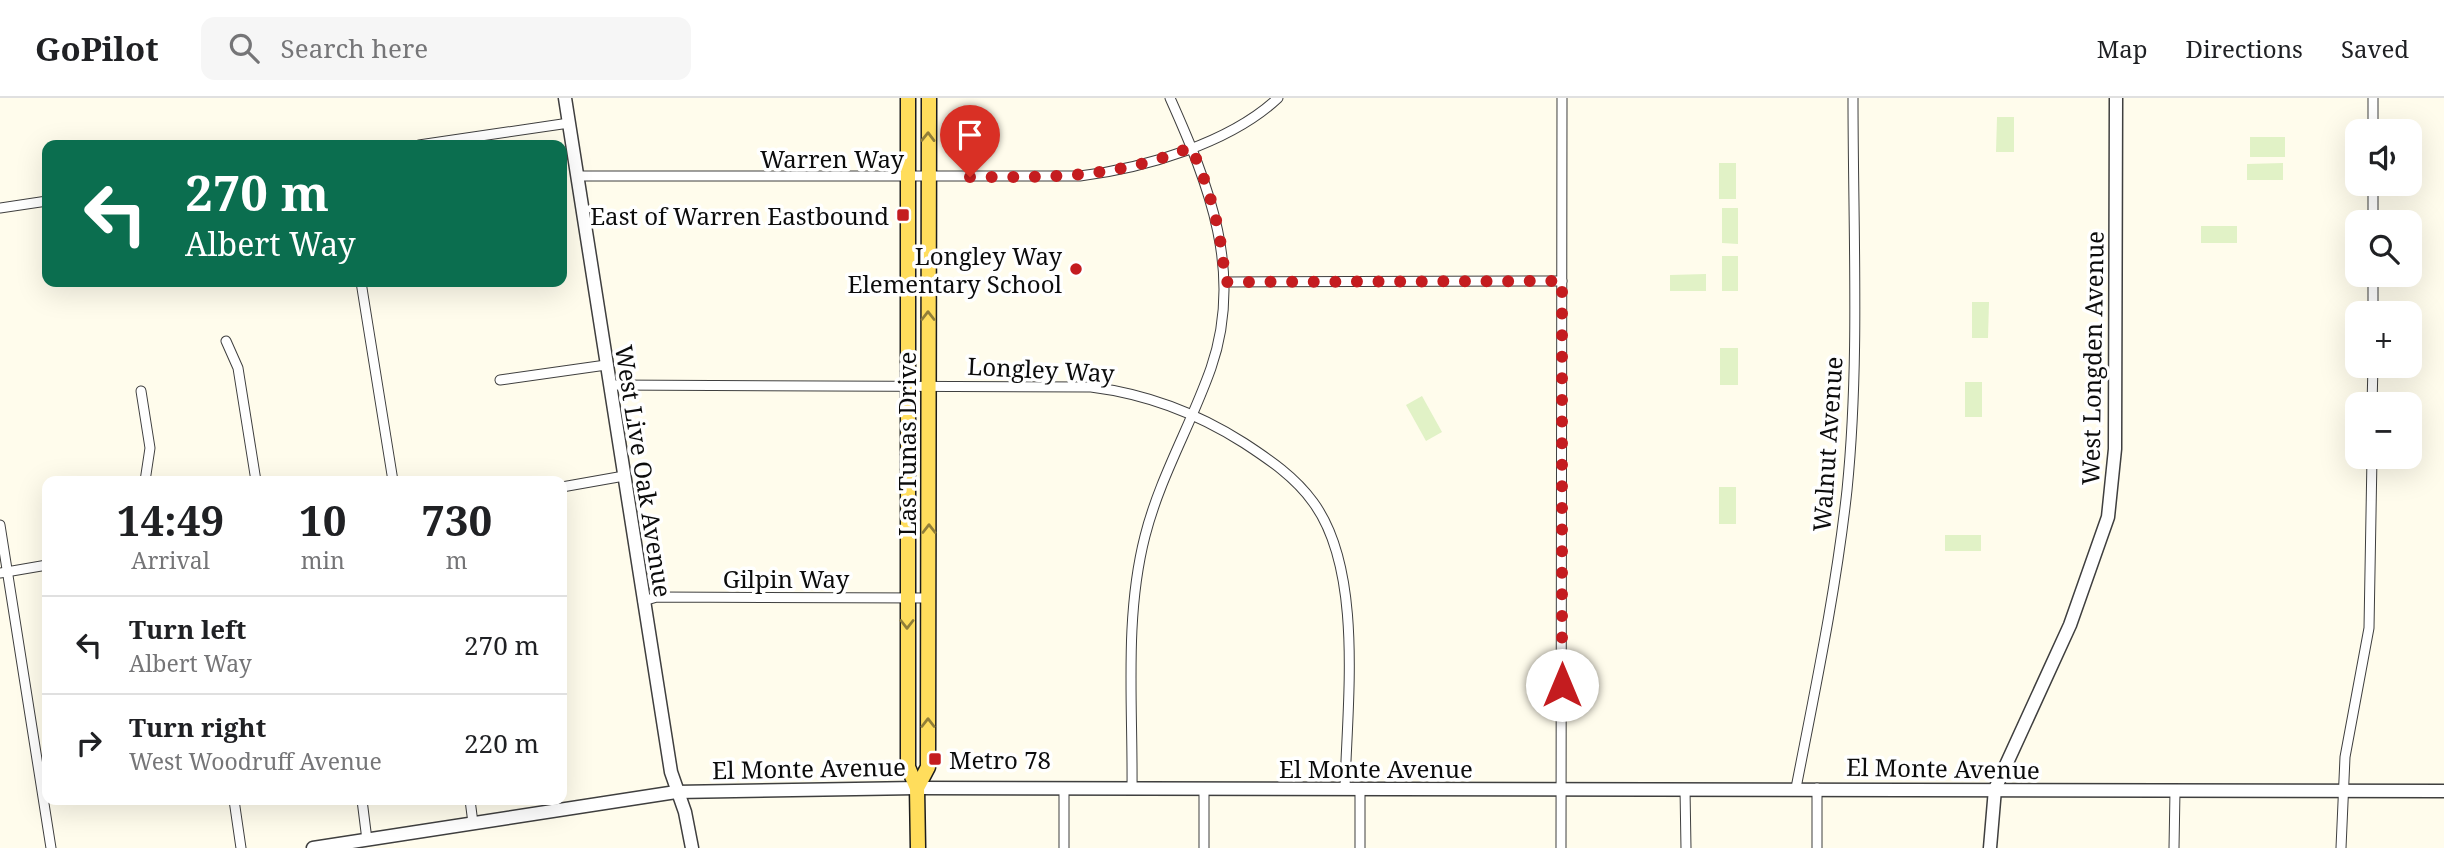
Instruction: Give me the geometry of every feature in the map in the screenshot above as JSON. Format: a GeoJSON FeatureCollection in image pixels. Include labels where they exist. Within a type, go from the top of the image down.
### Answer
{"type":"FeatureCollection","features":[{"type":"Feature","properties":{"kind":"main road","name":"Las Tunas Drive"},"geometry":{"type":"LineString","coordinates":[[908,98],[908,767],[918,788],[918,848]]}},
{"type":"Feature","properties":{"kind":"main road","name":"Las Tunas Drive"},"geometry":{"type":"LineString","coordinates":[[918,788],[928,771],[929,98]]}},
{"type":"Feature","properties":{"kind":"street","name":"West Live Oak Avenue"},"geometry":{"type":"LineString","coordinates":[[565,98],[643,601],[677,792],[685,812],[692,848]]}},
{"type":"Feature","properties":{"kind":"street"},"geometry":{"type":"LineString","coordinates":[[1132,789],[1135,586],[1156,497],[1218,344],[1225,282],[1215,208],[1170,98]]}},
{"type":"Feature","properties":{"kind":"street","name":"Warren Way"},"geometry":{"type":"LineString","coordinates":[[578,176],[1051,177],[1110,172],[1155,161],[1191,147],[1264,111],[1278,98]]}},
{"type":"Feature","properties":{"kind":"street"},"geometry":{"type":"LineString","coordinates":[[1561,848],[1563,98]]}},
{"type":"Feature","properties":{"kind":"street","name":"Walnut Avenue"},"geometry":{"type":"LineString","coordinates":[[1796,788],[1827,627],[1847,489],[1852,423],[1853,98]]}},
{"type":"Feature","properties":{"kind":"street","name":"West Longden Avenue"},"geometry":{"type":"LineString","coordinates":[[1990,848],[1995,789],[2070,625],[2108,517],[2115,449],[2116,98]]}},
{"type":"Feature","properties":{"kind":"street"},"geometry":{"type":"LineString","coordinates":[[2373,98],[2373,119]]}},
{"type":"Feature","properties":{"kind":"street"},"geometry":{"type":"LineString","coordinates":[[453,140],[569,123]]}},
{"type":"Feature","properties":{"kind":"street"},"geometry":{"type":"LineString","coordinates":[[0,208],[42,202]]}},
{"type":"Feature","properties":{"kind":"street"},"geometry":{"type":"LineString","coordinates":[[1225,282],[1562,281]]}},
{"type":"Feature","properties":{"kind":"street"},"geometry":{"type":"LineString","coordinates":[[362,287],[392,476]]}},
{"type":"Feature","properties":{"kind":"street"},"geometry":{"type":"LineString","coordinates":[[226,341],[238,368],[255,476]]}},
{"type":"Feature","properties":{"kind":"street"},"geometry":{"type":"LineString","coordinates":[[500,380],[606,365]]}},
{"type":"Feature","properties":{"kind":"street","name":"Longley Way"},"geometry":{"type":"LineString","coordinates":[[610,385],[928,384],[1091,387],[1123,391],[1191,413],[1265,457],[1293,478],[1313,501],[1328,525],[1340,556],[1348,628],[1345,788]]}},
{"type":"Feature","properties":{"kind":"street"},"geometry":{"type":"LineString","coordinates":[[141,391],[150,448],[146,476]]}},
{"type":"Feature","properties":{"kind":"street"},"geometry":{"type":"LineString","coordinates":[[2341,848],[2341,791],[2370,628],[2372,469]]}},
{"type":"Feature","properties":{"kind":"street"},"geometry":{"type":"LineString","coordinates":[[567,486],[624,476]]}},
{"type":"Feature","properties":{"kind":"street"},"geometry":{"type":"LineString","coordinates":[[0,525],[4,572],[42,795]]}},
{"type":"Feature","properties":{"kind":"street"},"geometry":{"type":"LineString","coordinates":[[4,572],[42,566]]}},
{"type":"Feature","properties":{"kind":"street","name":"Gilpin Way"},"geometry":{"type":"LineString","coordinates":[[643,601],[657,597],[929,597]]}},
{"type":"Feature","properties":{"kind":"street","name":"El Monte Avenue"},"geometry":{"type":"LineString","coordinates":[[313,848],[677,792],[918,788],[2444,791]]}},
{"type":"Feature","properties":{"kind":"street"},"geometry":{"type":"LineString","coordinates":[[1360,788],[1360,848]]}},
{"type":"Feature","properties":{"kind":"street"},"geometry":{"type":"LineString","coordinates":[[1817,788],[1817,848]]}},
{"type":"Feature","properties":{"kind":"street"},"geometry":{"type":"LineString","coordinates":[[1064,789],[1065,848]]}},
{"type":"Feature","properties":{"kind":"street"},"geometry":{"type":"LineString","coordinates":[[1204,848],[1205,789]]}},
{"type":"Feature","properties":{"kind":"street"},"geometry":{"type":"LineString","coordinates":[[1685,789],[1686,848]]}},
{"type":"Feature","properties":{"kind":"street"},"geometry":{"type":"LineString","coordinates":[[2174,848],[2175,791]]}},
{"type":"Feature","properties":{"kind":"street"},"geometry":{"type":"LineString","coordinates":[[44,805],[51,848]]}},
{"type":"Feature","properties":{"kind":"street"},"geometry":{"type":"LineString","coordinates":[[235,805],[241,848]]}},
{"type":"Feature","properties":{"kind":"street"},"geometry":{"type":"LineString","coordinates":[[363,805],[367,840]]}},
{"type":"Feature","properties":{"kind":"street"},"geometry":{"type":"LineString","coordinates":[[471,805],[473,822]]}},
{"type":"Feature","properties":{"kind":"green space"},"geometry":{"type":"Polygon","coordinates":[[[1997,117],[2014,117],[2014,152],[1996,152],[1997,117]]]}},
{"type":"Feature","properties":{"kind":"green space"},"geometry":{"type":"Polygon","coordinates":[[[2250,137],[2285,137],[2285,157],[2250,157],[2250,137]]]}},
{"type":"Feature","properties":{"kind":"green space"},"geometry":{"type":"Polygon","coordinates":[[[1719,163],[1736,163],[1736,199],[1719,199],[1719,163]]]}},
{"type":"Feature","properties":{"kind":"green space"},"geometry":{"type":"Polygon","coordinates":[[[2283,163],[2283,180],[2247,180],[2247,164],[2283,163]]]}},
{"type":"Feature","properties":{"kind":"green space"},"geometry":{"type":"Polygon","coordinates":[[[1722,208],[1738,208],[1738,244],[1722,243],[1722,208]]]}},
{"type":"Feature","properties":{"kind":"green space"},"geometry":{"type":"Polygon","coordinates":[[[2201,226],[2237,226],[2237,243],[2201,243],[2201,226]]]}},
{"type":"Feature","properties":{"kind":"green space"},"geometry":{"type":"Polygon","coordinates":[[[1722,256],[1738,256],[1738,291],[1722,291],[1722,256]]]}},
{"type":"Feature","properties":{"kind":"green space"},"geometry":{"type":"Polygon","coordinates":[[[1706,274],[1706,291],[1670,291],[1670,275],[1706,274]]]}},
{"type":"Feature","properties":{"kind":"green space"},"geometry":{"type":"Polygon","coordinates":[[[1972,302],[1989,302],[1988,338],[1972,338],[1972,302]]]}},
{"type":"Feature","properties":{"kind":"green space"},"geometry":{"type":"Polygon","coordinates":[[[1720,348],[1738,348],[1738,385],[1720,385],[1720,348]]]}},
{"type":"Feature","properties":{"kind":"green space"},"geometry":{"type":"Polygon","coordinates":[[[1965,382],[1982,382],[1982,417],[1965,417],[1965,382]]]}},
{"type":"Feature","properties":{"kind":"green space"},"geometry":{"type":"Polygon","coordinates":[[[1422,396],[1442,432],[1426,441],[1406,405],[1422,396]]]}},
{"type":"Feature","properties":{"kind":"green space"},"geometry":{"type":"Polygon","coordinates":[[[1719,487],[1736,487],[1736,524],[1719,524],[1719,487]]]}},
{"type":"Feature","properties":{"kind":"green space"},"geometry":{"type":"Polygon","coordinates":[[[1945,535],[1981,535],[1981,551],[1945,551],[1945,535]]]}},
{"type":"Feature","properties":{"kind":"place","name":"East of Warren Eastbound"},"geometry":{"type":"Point","coordinates":[903,215]}},
{"type":"Feature","properties":{"kind":"place","name":"Longley Way Elementary School"},"geometry":{"type":"Point","coordinates":[1076,269]}},
{"type":"Feature","properties":{"kind":"place","name":"Metro 78"},"geometry":{"type":"Point","coordinates":[935,759]}},
{"type":"Feature","properties":{"kind":"route"},"geometry":{"type":"LineString","coordinates":[[970,177],[1080,176],[1110,172],[1155,161],[1191,147],[1215,208],[1225,282],[1562,281],[1562,685]]}}]}
